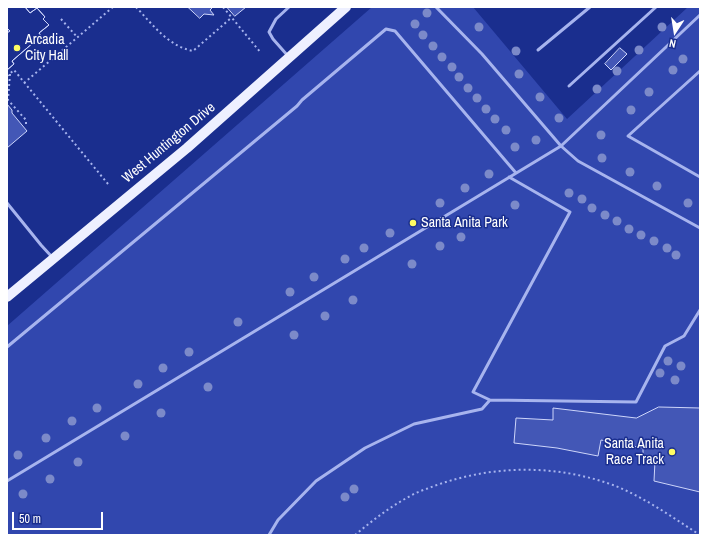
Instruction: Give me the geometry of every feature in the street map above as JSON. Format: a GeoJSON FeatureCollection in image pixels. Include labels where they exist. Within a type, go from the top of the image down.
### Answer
{"type":"FeatureCollection","features":[{"type":"Feature","properties":{"kind":"main road","name":"West Huntington Drive"},"geometry":{"type":"LineString","coordinates":[[7,297],[187,148],[346,7]]}},
{"type":"Feature","properties":{"kind":"lane"},"geometry":{"type":"LineString","coordinates":[[289,7],[276,19],[269,32],[272,39],[290,58]]}},
{"type":"Feature","properties":{"kind":"lane"},"geometry":{"type":"LineString","coordinates":[[436,7],[482,54],[561,146],[578,161],[700,228]]}},
{"type":"Feature","properties":{"kind":"lane"},"geometry":{"type":"LineString","coordinates":[[538,50],[590,7]]}},
{"type":"Feature","properties":{"kind":"lane"},"geometry":{"type":"LineString","coordinates":[[569,86],[656,7]]}},
{"type":"Feature","properties":{"kind":"lane"},"geometry":{"type":"LineString","coordinates":[[7,481],[561,146],[700,16]]}},
{"type":"Feature","properties":{"kind":"lane"},"geometry":{"type":"LineString","coordinates":[[7,347],[297,106],[302,100],[386,29],[395,31],[516,173]]}},
{"type":"Feature","properties":{"kind":"lane"},"geometry":{"type":"LineString","coordinates":[[700,71],[628,136],[700,177]]}},
{"type":"Feature","properties":{"kind":"lane"},"geometry":{"type":"LineString","coordinates":[[509,177],[570,212],[473,392],[490,400],[636,402],[666,346],[684,336],[700,310]]}},
{"type":"Feature","properties":{"kind":"lane"},"geometry":{"type":"LineString","coordinates":[[7,204],[40,245],[53,258]]}},
{"type":"Feature","properties":{"kind":"lane"},"geometry":{"type":"LineString","coordinates":[[269,535],[278,520],[316,481],[365,448],[414,424],[482,409],[490,400]]}},
{"type":"Feature","properties":{"kind":"path"},"geometry":{"type":"LineString","coordinates":[[24,83],[113,7]]}},
{"type":"Feature","properties":{"kind":"path"},"geometry":{"type":"LineString","coordinates":[[136,7],[162,35],[178,45],[193,51],[231,18]]}},
{"type":"Feature","properties":{"kind":"path"},"geometry":{"type":"LineString","coordinates":[[222,7],[261,53]]}},
{"type":"Feature","properties":{"kind":"path"},"geometry":{"type":"LineString","coordinates":[[61,19],[77,38]]}},
{"type":"Feature","properties":{"kind":"path"},"geometry":{"type":"LineString","coordinates":[[7,76],[14,70],[108,184]]}},
{"type":"Feature","properties":{"kind":"path"},"geometry":{"type":"LineString","coordinates":[[10,73],[8,100],[26,120],[26,125]]}},
{"type":"Feature","properties":{"kind":"path"},"geometry":{"type":"LineString","coordinates":[[355,535],[379,515],[413,494],[453,479],[494,470],[536,469],[576,474],[613,486],[655,506],[700,535]]}},
{"type":"Feature","properties":{"kind":"shaded area","name":"Santa Anita Park"},"geometry":{"type":"Polygon","coordinates":[[[372,7],[473,7],[567,119],[688,7],[700,7],[700,535],[7,535],[7,326],[372,7]]]}},
{"type":"Feature","properties":{"kind":"building","name":"Arcadia City Hall"},"geometry":{"type":"Polygon","coordinates":[[[7,7],[25,7],[30,13],[37,8],[45,17],[43,19],[49,25],[39,33],[41,36],[12,61],[14,64],[7,70],[7,33],[10,31],[8,29],[7,30],[7,7]]]}},
{"type":"Feature","properties":{"kind":"building","name":"Arcadia City Hall"},"geometry":{"type":"Polygon","coordinates":[[[7,7],[25,7],[30,13],[37,8],[45,17],[43,19],[49,25],[39,33],[41,36],[12,61],[14,64],[7,70],[7,7]]]}},
{"type":"Feature","properties":{"kind":"building"},"geometry":{"type":"Polygon","coordinates":[[[188,7],[213,7],[210,10],[214,15],[204,14],[200,18],[188,7]]]}},
{"type":"Feature","properties":{"kind":"building"},"geometry":{"type":"Polygon","coordinates":[[[227,7],[246,7],[235,16],[227,7]]]}},
{"type":"Feature","properties":{"kind":"building"},"geometry":{"type":"Polygon","coordinates":[[[620,48],[627,54],[611,70],[605,64],[620,48]]]}},
{"type":"Feature","properties":{"kind":"building"},"geometry":{"type":"Polygon","coordinates":[[[7,104],[12,110],[12,113],[27,131],[7,148],[7,104]]]}},
{"type":"Feature","properties":{"kind":"building","name":"Santa Anita Race Track"},"geometry":{"type":"Polygon","coordinates":[[[659,407],[700,408],[700,492],[654,481],[655,461],[643,459],[643,448],[601,440],[598,456],[557,448],[514,443],[516,418],[553,420],[553,408],[636,418],[659,407]]]}},
{"type":"Feature","properties":{"kind":"place","name":"Arcadia City Hall"},"geometry":{"type":"Point","coordinates":[17,48]}},
{"type":"Feature","properties":{"kind":"place","name":"Santa Anita Park"},"geometry":{"type":"Point","coordinates":[413,223]}},
{"type":"Feature","properties":{"kind":"place","name":"Santa Anita Race Track"},"geometry":{"type":"Point","coordinates":[672,452]}}]}
